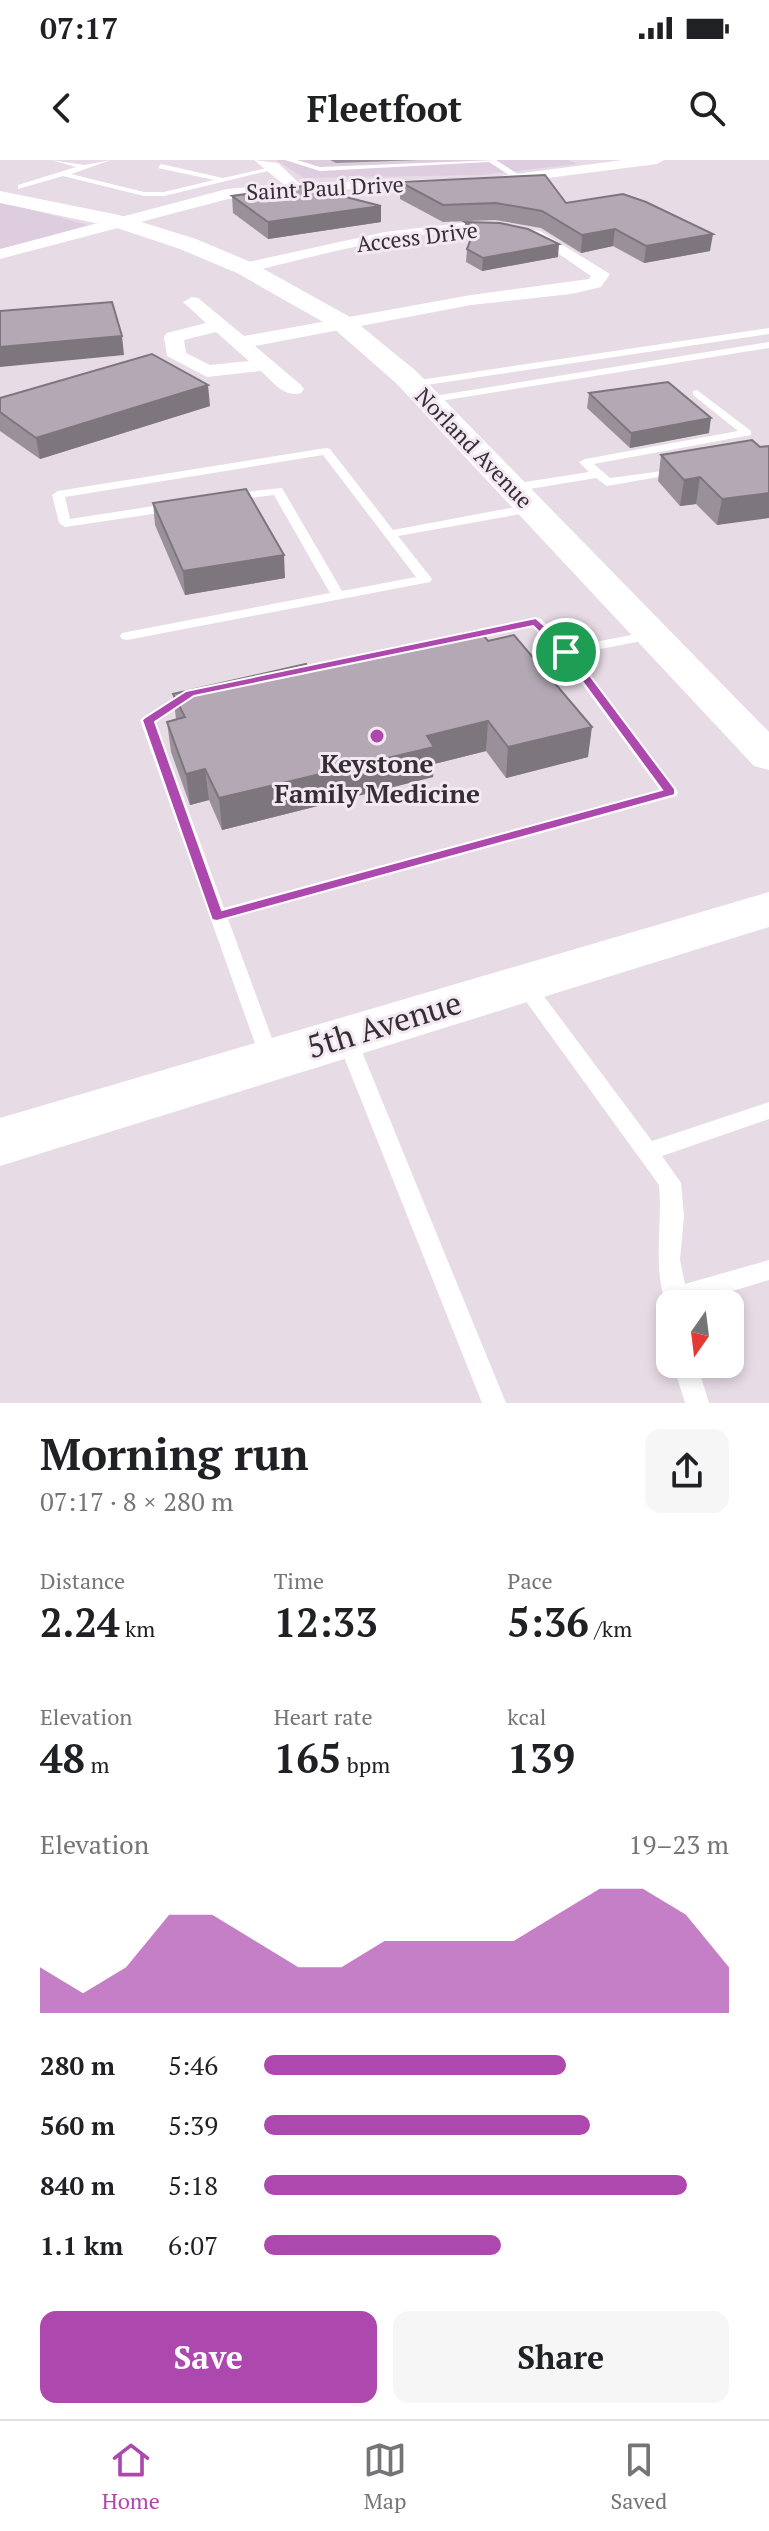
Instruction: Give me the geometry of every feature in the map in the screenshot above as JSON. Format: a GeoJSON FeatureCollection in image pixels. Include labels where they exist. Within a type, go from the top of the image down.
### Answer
{"type":"FeatureCollection","features":[{"type":"Feature","properties":{"kind":"main road","name":"Norland Avenue"},"geometry":{"type":"LineString","coordinates":[[11,185],[93,204],[119,222]]}},
{"type":"Feature","properties":{"kind":"main road","name":"Norland Avenue"},"geometry":{"type":"LineString","coordinates":[[0,197],[119,222],[188,244],[245,268],[341,322],[420,392],[769,757]]}},
{"type":"Feature","properties":{"kind":"main road","name":"5th Avenue"},"geometry":{"type":"LineString","coordinates":[[0,1142],[769,909]]}},
{"type":"Feature","properties":{"kind":"street"},"geometry":{"type":"LineString","coordinates":[[261,160],[282,164],[295,187]]}},
{"type":"Feature","properties":{"kind":"street"},"geometry":{"type":"LineString","coordinates":[[480,182],[657,160]]}},
{"type":"Feature","properties":{"kind":"street","name":"Saint Paul Drive"},"geometry":{"type":"LineString","coordinates":[[0,254],[227,194],[295,187],[454,183]]}},
{"type":"Feature","properties":{"kind":"street","name":"Access Drive"},"geometry":{"type":"LineString","coordinates":[[245,268],[356,243],[437,231],[496,228],[528,232],[601,274],[595,283],[571,289],[471,300],[341,322]]}},
{"type":"Feature","properties":{"kind":"street"},"geometry":{"type":"LineString","coordinates":[[192,302],[294,389]]}},
{"type":"Feature","properties":{"kind":"street"},"geometry":{"type":"LineString","coordinates":[[239,343],[341,322]]}},
{"type":"Feature","properties":{"kind":"street"},"geometry":{"type":"LineString","coordinates":[[219,326],[174,337],[177,356],[207,371],[265,365]]}},
{"type":"Feature","properties":{"kind":"lane"},"geometry":{"type":"LineString","coordinates":[[55,160],[84,167]]}},
{"type":"Feature","properties":{"kind":"lane"},"geometry":{"type":"LineString","coordinates":[[11,185],[63,174],[107,160]]}},
{"type":"Feature","properties":{"kind":"lane"},"geometry":{"type":"LineString","coordinates":[[136,160],[147,163]]}},
{"type":"Feature","properties":{"kind":"lane"},"geometry":{"type":"LineString","coordinates":[[63,174],[144,194],[164,194],[225,181],[282,164],[320,169],[490,160],[520,178]]}},
{"type":"Feature","properties":{"kind":"lane"},"geometry":{"type":"LineString","coordinates":[[161,166],[225,181]]}},
{"type":"Feature","properties":{"kind":"lane"},"geometry":{"type":"LineString","coordinates":[[420,392],[769,331]]}},
{"type":"Feature","properties":{"kind":"lane"},"geometry":{"type":"LineString","coordinates":[[420,392],[769,345]]}},
{"type":"Feature","properties":{"kind":"lane"},"geometry":{"type":"LineString","coordinates":[[697,393],[747,433],[585,462],[607,482],[701,466]]}},
{"type":"Feature","properties":{"kind":"lane"},"geometry":{"type":"LineString","coordinates":[[127,636],[425,579],[326,451],[58,495],[65,523],[186,505]]}},
{"type":"Feature","properties":{"kind":"lane"},"geometry":{"type":"LineString","coordinates":[[390,534],[599,474]]}},
{"type":"Feature","properties":{"kind":"lane"},"geometry":{"type":"LineString","coordinates":[[217,500],[278,491],[339,597]]}},
{"type":"Feature","properties":{"kind":"lane"},"geometry":{"type":"LineString","coordinates":[[217,916],[670,792],[566,652],[536,622],[281,675]]}},
{"type":"Feature","properties":{"kind":"lane"},"geometry":{"type":"LineString","coordinates":[[566,652],[652,635]]}},
{"type":"Feature","properties":{"kind":"lane"},"geometry":{"type":"LineString","coordinates":[[198,692],[148,720],[270,1060]]}},
{"type":"Feature","properties":{"kind":"lane"},"geometry":{"type":"LineString","coordinates":[[524,984],[670,1183],[673,1216],[669,1260],[674,1290]]}},
{"type":"Feature","properties":{"kind":"lane"},"geometry":{"type":"LineString","coordinates":[[346,1037],[494,1403]]}},
{"type":"Feature","properties":{"kind":"lane"},"geometry":{"type":"LineString","coordinates":[[647,1152],[769,1110]]}},
{"type":"Feature","properties":{"kind":"lane"},"geometry":{"type":"LineString","coordinates":[[707,1290],[769,1270]]}},
{"type":"Feature","properties":{"kind":"lane"},"geometry":{"type":"LineString","coordinates":[[689,1378],[697,1403]]}},
{"type":"Feature","properties":{"kind":"shaded area"},"geometry":{"type":"Polygon","coordinates":[[[276,160],[568,160],[577,164],[481,175],[304,178],[276,160]]]}},
{"type":"Feature","properties":{"kind":"shaded area"},"geometry":{"type":"Polygon","coordinates":[[[0,201],[88,225],[0,251],[0,201]]]}},
{"type":"Feature","properties":{"kind":"building"},"geometry":{"type":"Polygon","coordinates":[[[545,175],[566,203],[623,194],[713,234],[646,246],[615,229],[582,235],[542,211],[496,203],[443,205],[400,182],[545,175]]]}},
{"type":"Feature","properties":{"kind":"building"},"geometry":{"type":"Polygon","coordinates":[[[303,186],[381,206],[268,222],[232,196],[303,186]]]}},
{"type":"Feature","properties":{"kind":"building"},"geometry":{"type":"Polygon","coordinates":[[[465,222],[500,223],[528,229],[559,244],[483,258],[467,249],[475,228],[465,222]]]}},
{"type":"Feature","properties":{"kind":"building"},"geometry":{"type":"Polygon","coordinates":[[[112,302],[122,336],[0,347],[0,311],[112,302]]]}},
{"type":"Feature","properties":{"kind":"building"},"geometry":{"type":"Polygon","coordinates":[[[152,354],[208,385],[36,438],[0,412],[0,398],[152,354]]]}},
{"type":"Feature","properties":{"kind":"building"},"geometry":{"type":"Polygon","coordinates":[[[668,382],[711,418],[631,433],[589,393],[668,382]]]}},
{"type":"Feature","properties":{"kind":"building"},"geometry":{"type":"Polygon","coordinates":[[[752,440],[760,447],[769,446],[769,493],[722,499],[700,477],[684,480],[661,455],[752,440]]]}},
{"type":"Feature","properties":{"kind":"building"},"geometry":{"type":"Polygon","coordinates":[[[246,489],[284,555],[183,571],[153,503],[246,489]]]}},
{"type":"Feature","properties":{"kind":"building","name":"Keystone Family Medicine"},"geometry":{"type":"Polygon","coordinates":[[[479,630],[488,641],[514,635],[592,727],[508,747],[488,721],[427,736],[434,747],[219,798],[205,769],[186,774],[167,722],[185,717],[173,694],[306,664],[310,672],[434,644],[431,641],[479,630]]]}},
{"type":"Feature","properties":{"kind":"place","name":"Keystone Family Medicine"},"geometry":{"type":"Point","coordinates":[377,736]}},
{"type":"Feature","properties":{"kind":"route"},"geometry":{"type":"LineString","coordinates":[[536,622],[566,652],[670,792],[217,916],[148,720],[191,693],[536,622]]}}]}
